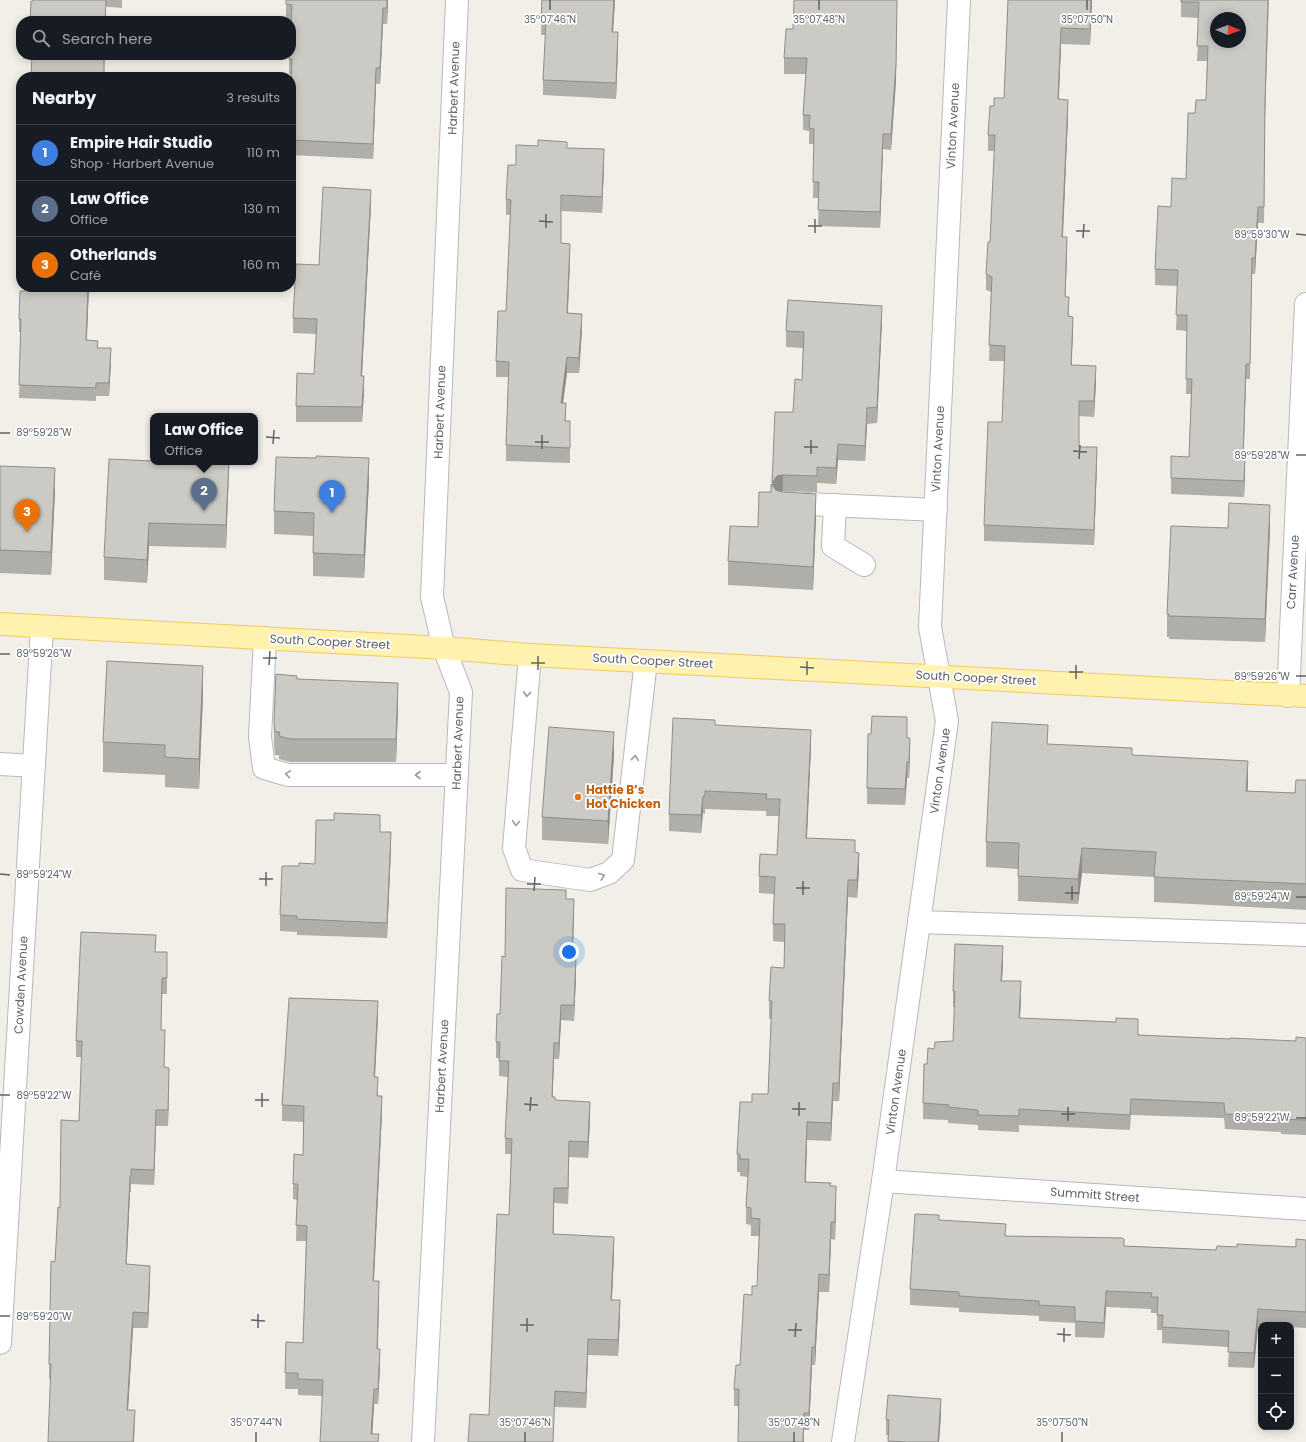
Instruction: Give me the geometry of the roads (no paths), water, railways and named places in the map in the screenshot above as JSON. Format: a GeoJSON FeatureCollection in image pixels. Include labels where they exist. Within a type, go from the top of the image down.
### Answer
{"type":"FeatureCollection","features":[{"type":"Feature","properties":{"kind":"main road","name":"South Cooper Street"},"geometry":{"type":"LineString","coordinates":[[0,624],[444,648],[530,655],[1297,696]]}},
{"type":"Feature","properties":{"kind":"street","name":"Harbert Avenue"},"geometry":{"type":"LineString","coordinates":[[423,1442],[461,692],[444,648],[432,597],[457,0]]}},
{"type":"Feature","properties":{"kind":"street","name":"Vinton Avenue"},"geometry":{"type":"LineString","coordinates":[[842,1442],[883,1181],[947,721],[930,627],[959,0]]}},
{"type":"Feature","properties":{"kind":"street","name":"Carr Avenue"},"geometry":{"type":"LineString","coordinates":[[1297,696],[1306,304]]}},
{"type":"Feature","properties":{"kind":"street"},"geometry":{"type":"LineString","coordinates":[[783,503],[936,510]]}},
{"type":"Feature","properties":{"kind":"street"},"geometry":{"type":"LineString","coordinates":[[835,505],[833,546],[864,565]]}},
{"type":"Feature","properties":{"kind":"street","name":"Cowden Avenue"},"geometry":{"type":"LineString","coordinates":[[0,1343],[42,627]]}},
{"type":"Feature","properties":{"kind":"street"},"geometry":{"type":"LineString","coordinates":[[265,638],[260,737],[264,768],[288,775],[457,775]]}},
{"type":"Feature","properties":{"kind":"street"},"geometry":{"type":"LineString","coordinates":[[530,655],[514,848],[522,870],[590,880],[609,874],[623,860],[646,661]]}},
{"type":"Feature","properties":{"kind":"street"},"geometry":{"type":"LineString","coordinates":[[0,764],[34,766]]}},
{"type":"Feature","properties":{"kind":"street"},"geometry":{"type":"LineString","coordinates":[[919,922],[1306,935]]}},
{"type":"Feature","properties":{"kind":"street","name":"Summitt Street"},"geometry":{"type":"LineString","coordinates":[[883,1181],[1306,1209]]}},
{"type":"Feature","properties":{"kind":"place","name":"Law Office"},"geometry":{"type":"Point","coordinates":[204,511]}},
{"type":"Feature","properties":{"kind":"place","name":"Empire Hair Studio"},"geometry":{"type":"Point","coordinates":[332,513]}},
{"type":"Feature","properties":{"kind":"place","name":"Otherlands"},"geometry":{"type":"Point","coordinates":[27,532]}},
{"type":"Feature","properties":{"kind":"place","name":"Hattie B’s Hot Chicken"},"geometry":{"type":"Point","coordinates":[578,797]}}]}
